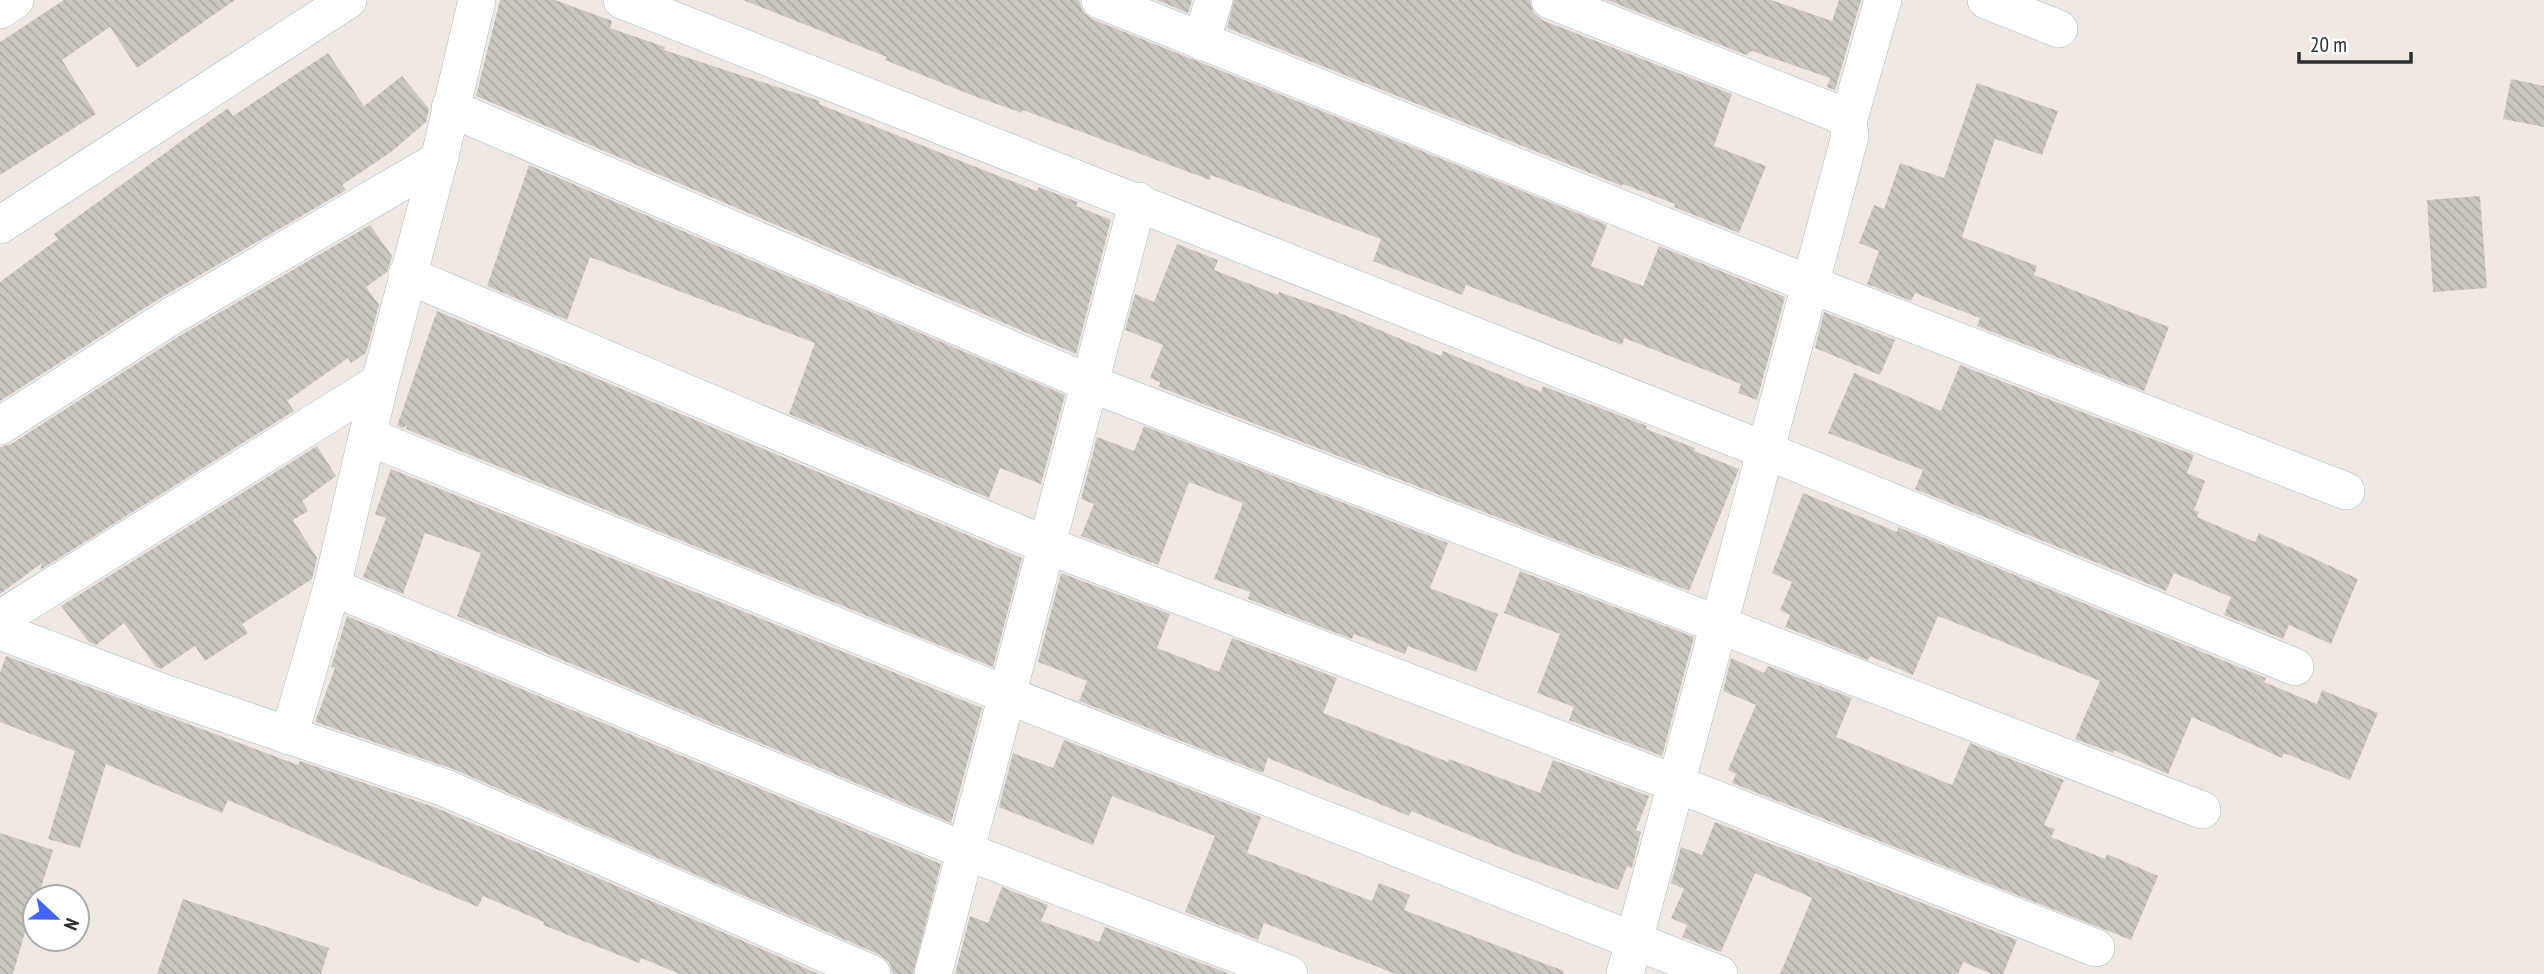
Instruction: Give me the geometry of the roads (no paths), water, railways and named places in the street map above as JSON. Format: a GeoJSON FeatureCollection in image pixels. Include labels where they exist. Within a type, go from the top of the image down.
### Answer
{"type":"FeatureCollection","features":[{"type":"Feature","properties":{"kind":"street"},"geometry":{"type":"LineString","coordinates":[[0,10],[15,0]]}},
{"type":"Feature","properties":{"kind":"street"},"geometry":{"type":"LineString","coordinates":[[0,225],[348,0]]}},
{"type":"Feature","properties":{"kind":"street"},"geometry":{"type":"LineString","coordinates":[[289,736],[332,587],[380,382],[439,160],[477,0]]}},
{"type":"Feature","properties":{"kind":"street"},"geometry":{"type":"LineString","coordinates":[[622,0],[1767,451],[2295,667]]}},
{"type":"Feature","properties":{"kind":"street"},"geometry":{"type":"LineString","coordinates":[[1100,0],[1812,285],[2346,491]]}},
{"type":"Feature","properties":{"kind":"street"},"geometry":{"type":"LineString","coordinates":[[1202,41],[1214,0]]}},
{"type":"Feature","properties":{"kind":"street"},"geometry":{"type":"LineString","coordinates":[[1550,0],[1836,113],[1848,122]]}},
{"type":"Feature","properties":{"kind":"street"},"geometry":{"type":"LineString","coordinates":[[1630,958],[1812,285],[1850,136],[1848,122],[1883,0]]}},
{"type":"Feature","properties":{"kind":"street"},"geometry":{"type":"LineString","coordinates":[[1986,0],[2059,29]]}},
{"type":"Feature","properties":{"kind":"street"},"geometry":{"type":"LineString","coordinates":[[450,108],[1089,383],[2202,810]]}},
{"type":"Feature","properties":{"kind":"street"},"geometry":{"type":"LineString","coordinates":[[0,426],[170,317],[439,160]]}},
{"type":"Feature","properties":{"kind":"street"},"geometry":{"type":"LineString","coordinates":[[933,974],[1138,201]]}},
{"type":"Feature","properties":{"kind":"street"},"geometry":{"type":"LineString","coordinates":[[407,275],[1046,545],[1677,784],[2096,948]]}},
{"type":"Feature","properties":{"kind":"street"},"geometry":{"type":"LineString","coordinates":[[0,619],[380,382]]}},
{"type":"Feature","properties":{"kind":"street"},"geometry":{"type":"LineString","coordinates":[[369,437],[1007,695],[1630,958],[1719,974]]}},
{"type":"Feature","properties":{"kind":"street"},"geometry":{"type":"LineString","coordinates":[[332,587],[965,850],[1289,974]]}},
{"type":"Feature","properties":{"kind":"street"},"geometry":{"type":"LineString","coordinates":[[0,631],[164,693],[445,788],[872,974]]}}]}
